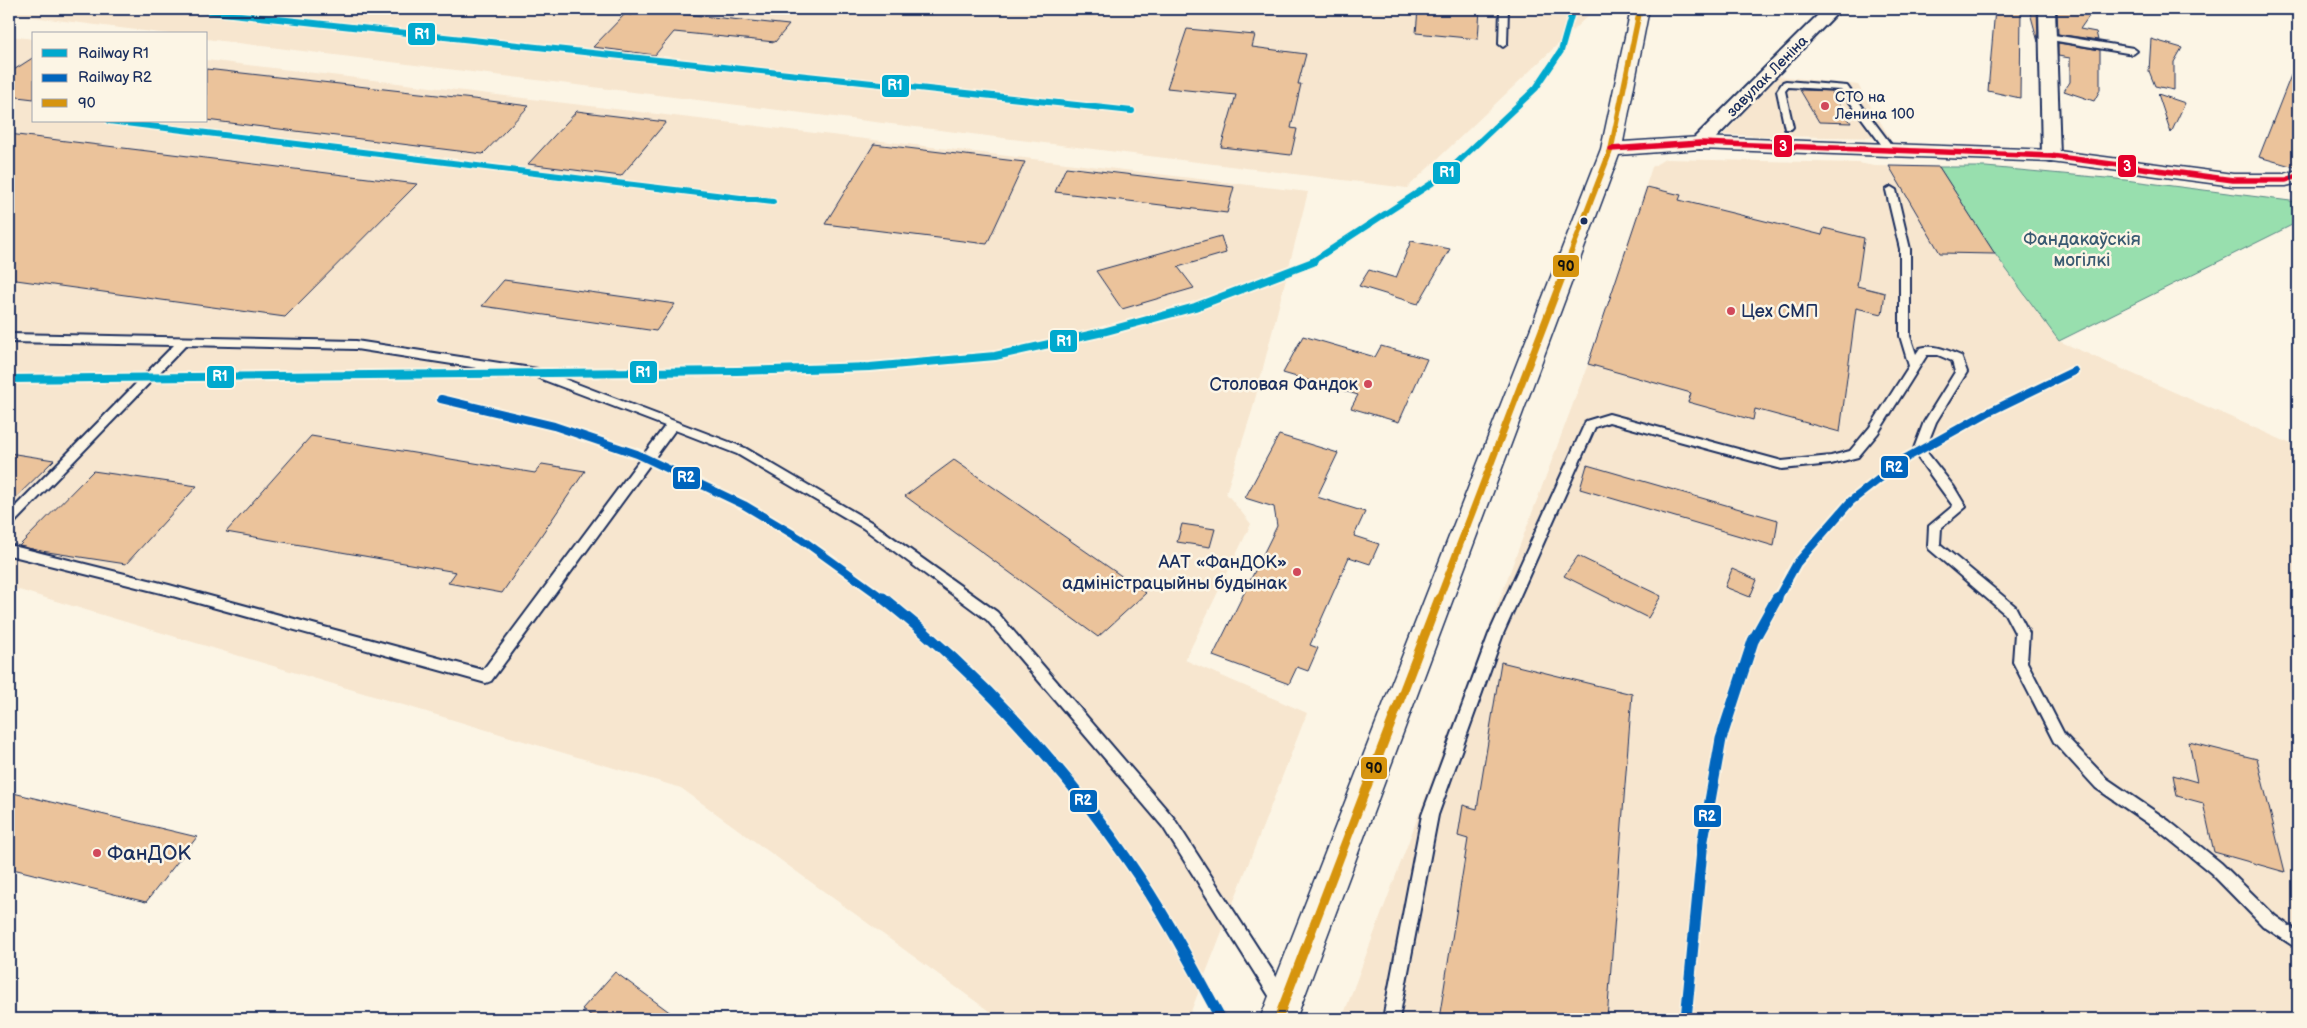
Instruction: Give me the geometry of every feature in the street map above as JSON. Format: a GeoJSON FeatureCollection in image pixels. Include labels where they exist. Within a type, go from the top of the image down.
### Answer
{"type":"FeatureCollection","features":[{"type":"Feature","properties":{"kind":"main road"},"geometry":{"type":"LineString","coordinates":[[1282,1014],[1611,149],[1640,9]]}},
{"type":"Feature","properties":{"kind":"main road"},"geometry":{"type":"LineString","coordinates":[[1611,149],[1700,143],[2051,156],[2233,180],[2286,180],[2298,176]]}},
{"type":"Feature","properties":{"kind":"street","name":"завулак Леніна"},"geometry":{"type":"LineString","coordinates":[[1700,143],[1833,9]]}},
{"type":"Feature","properties":{"kind":"street"},"geometry":{"type":"LineString","coordinates":[[2047,9],[2051,156]]}},
{"type":"Feature","properties":{"kind":"lane"},"geometry":{"type":"LineString","coordinates":[[1503,44],[1504,9]]}},
{"type":"Feature","properties":{"kind":"lane"},"geometry":{"type":"LineString","coordinates":[[2048,37],[2133,51]]}},
{"type":"Feature","properties":{"kind":"lane"},"geometry":{"type":"LineString","coordinates":[[1788,127],[1780,90],[1786,84],[1844,88],[1890,150]]}},
{"type":"Feature","properties":{"kind":"lane"},"geometry":{"type":"LineString","coordinates":[[1891,190],[1905,249],[1906,336],[1915,367]]}},
{"type":"Feature","properties":{"kind":"lane"},"geometry":{"type":"LineString","coordinates":[[9,338],[356,345],[538,373],[741,451],[867,525],[992,616],[1168,822],[1282,1014]]}},
{"type":"Feature","properties":{"kind":"lane"},"geometry":{"type":"LineString","coordinates":[[9,522],[183,342]]}},
{"type":"Feature","properties":{"kind":"lane"},"geometry":{"type":"LineString","coordinates":[[1390,1019],[1430,815],[1496,634],[1590,424],[1609,418],[1782,465],[1831,460],[1854,454],[1874,430],[1924,351],[1940,351],[1957,358],[1961,372],[1930,422],[1919,451],[1950,490],[1960,507],[1935,526],[1934,546],[2010,610],[2022,633],[2020,662],[2059,738],[2101,783],[2164,826],[2216,868],[2268,921],[2298,941]]}},
{"type":"Feature","properties":{"kind":"lane"},"geometry":{"type":"LineString","coordinates":[[9,550],[169,590],[486,677],[672,424]]}},
{"type":"Feature","properties":{"kind":"shaded area"},"geometry":{"type":"Polygon","coordinates":[[[9,9],[1593,9],[1407,188],[208,39],[208,32],[152,32],[9,14],[9,9]]]}},
{"type":"Feature","properties":{"kind":"shaded area"},"geometry":{"type":"Polygon","coordinates":[[[9,36],[32,39],[32,122],[208,122],[208,60],[1308,192],[1252,411],[1226,493],[1251,524],[1185,660],[1307,713],[1188,1019],[1000,1019],[681,788],[9,587],[9,36]]]}},
{"type":"Feature","properties":{"kind":"shaded area"},"geometry":{"type":"Polygon","coordinates":[[[1777,76],[1858,85],[1890,138],[1723,135],[1777,76]]]}},
{"type":"Feature","properties":{"kind":"shaded area"},"geometry":{"type":"Polygon","coordinates":[[[1665,159],[1859,163],[1874,166],[1939,167],[1995,254],[2059,341],[2298,447],[2298,1019],[1342,1019],[1588,364],[1652,167],[1665,159]]]}},
{"type":"Feature","properties":{"kind":"green space","name":"Фандакаўскія могілкі"},"geometry":{"type":"Polygon","coordinates":[[[1939,167],[1986,167],[2117,179],[2298,202],[2298,222],[2059,341],[1995,254],[1939,167]]]}},
{"type":"Feature","properties":{"kind":"building"},"geometry":{"type":"Polygon","coordinates":[[[1418,9],[1480,9],[1478,39],[1416,33],[1418,9]]]}},
{"type":"Feature","properties":{"kind":"building"},"geometry":{"type":"Polygon","coordinates":[[[1995,9],[2021,9],[2020,98],[1988,91],[1995,9]]]}},
{"type":"Feature","properties":{"kind":"building"},"geometry":{"type":"Polygon","coordinates":[[[2029,9],[2037,9],[2038,42],[2029,9]]]}},
{"type":"Feature","properties":{"kind":"building"},"geometry":{"type":"Polygon","coordinates":[[[2057,9],[2094,9],[2080,29],[2096,32],[2098,40],[2058,34],[2057,9]]]}},
{"type":"Feature","properties":{"kind":"building"},"geometry":{"type":"Polygon","coordinates":[[[644,10],[789,25],[775,42],[674,32],[655,55],[593,47],[625,14],[631,15],[644,10]]]}},
{"type":"Feature","properties":{"kind":"building"},"geometry":{"type":"Polygon","coordinates":[[[1187,29],[1255,35],[1252,47],[1306,54],[1298,84],[1301,84],[1291,128],[1297,129],[1291,155],[1221,147],[1236,95],[1167,88],[1187,29]]]}},
{"type":"Feature","properties":{"kind":"building"},"geometry":{"type":"Polygon","coordinates":[[[2151,39],[2182,48],[2174,62],[2174,90],[2155,86],[2149,71],[2151,39]]]}},
{"type":"Feature","properties":{"kind":"building"},"geometry":{"type":"Polygon","coordinates":[[[2058,43],[2100,50],[2100,90],[2094,101],[2064,91],[2070,82],[2070,58],[2058,56],[2058,43]]]}},
{"type":"Feature","properties":{"kind":"building"},"geometry":{"type":"Polygon","coordinates":[[[32,58],[32,99],[9,96],[9,73],[32,58]]]}},
{"type":"Feature","properties":{"kind":"building"},"geometry":{"type":"Polygon","coordinates":[[[2298,61],[2298,168],[2259,157],[2298,61]]]}},
{"type":"Feature","properties":{"kind":"building"},"geometry":{"type":"Polygon","coordinates":[[[208,69],[529,106],[483,154],[208,120],[208,69]]]}},
{"type":"Feature","properties":{"kind":"building","name":"СТО на Ленина 100"},"geometry":{"type":"Polygon","coordinates":[[[1800,90],[1831,91],[1851,123],[1819,122],[1800,90]]]}},
{"type":"Feature","properties":{"kind":"building"},"geometry":{"type":"Polygon","coordinates":[[[2158,94],[2185,103],[2171,133],[2158,94]]]}},
{"type":"Feature","properties":{"kind":"building"},"geometry":{"type":"Polygon","coordinates":[[[577,111],[666,122],[621,176],[528,164],[577,111]]]}},
{"type":"Feature","properties":{"kind":"building"},"geometry":{"type":"Polygon","coordinates":[[[9,134],[417,184],[285,317],[9,279],[9,134]]]}},
{"type":"Feature","properties":{"kind":"building"},"geometry":{"type":"Polygon","coordinates":[[[874,144],[1025,162],[987,244],[825,224],[874,144]]]}},
{"type":"Feature","properties":{"kind":"building"},"geometry":{"type":"Polygon","coordinates":[[[1889,166],[1939,167],[1995,254],[1940,253],[1889,166]]]}},
{"type":"Feature","properties":{"kind":"building"},"geometry":{"type":"Polygon","coordinates":[[[1066,167],[1234,187],[1227,213],[1055,192],[1066,167]]]}},
{"type":"Feature","properties":{"kind":"building","name":"Цех СМП"},"geometry":{"type":"Polygon","coordinates":[[[1647,187],[1681,195],[1679,200],[1822,235],[1824,228],[1864,238],[1857,286],[1885,293],[1882,314],[1856,308],[1840,432],[1755,409],[1753,420],[1688,402],[1691,393],[1588,364],[1647,187]]]}},
{"type":"Feature","properties":{"kind":"building"},"geometry":{"type":"Polygon","coordinates":[[[1221,236],[1226,253],[1178,267],[1194,288],[1122,309],[1096,271],[1221,236]]]}},
{"type":"Feature","properties":{"kind":"building"},"geometry":{"type":"Polygon","coordinates":[[[1411,241],[1450,249],[1418,304],[1359,286],[1369,270],[1396,278],[1411,241]]]}},
{"type":"Feature","properties":{"kind":"building"},"geometry":{"type":"Polygon","coordinates":[[[504,280],[675,304],[656,331],[482,306],[504,280]]]}},
{"type":"Feature","properties":{"kind":"building","name":"Столовая Фандок"},"geometry":{"type":"Polygon","coordinates":[[[1303,336],[1375,357],[1381,346],[1427,359],[1399,422],[1351,408],[1358,395],[1283,373],[1303,336]]]}},
{"type":"Feature","properties":{"kind":"building"},"geometry":{"type":"Polygon","coordinates":[[[1279,435],[1338,453],[1317,497],[1365,512],[1354,536],[1379,544],[1370,564],[1349,557],[1310,645],[1318,648],[1308,671],[1297,667],[1289,684],[1213,656],[1277,526],[1274,507],[1245,498],[1279,435]]]}},
{"type":"Feature","properties":{"kind":"building"},"geometry":{"type":"Polygon","coordinates":[[[311,436],[535,473],[542,464],[585,471],[502,593],[448,583],[456,572],[226,532],[311,436]]]}},
{"type":"Feature","properties":{"kind":"building"},"geometry":{"type":"Polygon","coordinates":[[[9,453],[54,460],[9,504],[9,453]]]}},
{"type":"Feature","properties":{"kind":"building"},"geometry":{"type":"Polygon","coordinates":[[[954,460],[1146,593],[1098,637],[905,496],[954,460]]]}},
{"type":"Feature","properties":{"kind":"building"},"geometry":{"type":"Polygon","coordinates":[[[1587,465],[1778,520],[1774,546],[1580,489],[1587,465]]]}},
{"type":"Feature","properties":{"kind":"building"},"geometry":{"type":"Polygon","coordinates":[[[93,471],[197,486],[126,564],[19,546],[93,471]]]}},
{"type":"Feature","properties":{"kind":"building"},"geometry":{"type":"Polygon","coordinates":[[[1182,524],[1215,529],[1210,547],[1177,542],[1182,524]]]}},
{"type":"Feature","properties":{"kind":"building"},"geometry":{"type":"Polygon","coordinates":[[[1578,556],[1661,596],[1648,618],[1564,576],[1578,556]]]}},
{"type":"Feature","properties":{"kind":"building"},"geometry":{"type":"Polygon","coordinates":[[[1732,569],[1757,580],[1750,597],[1725,587],[1732,569]]]}},
{"type":"Feature","properties":{"kind":"building"},"geometry":{"type":"Polygon","coordinates":[[[1501,662],[1632,694],[1607,1019],[1439,1019],[1468,839],[1458,836],[1463,805],[1477,809],[1501,662]]]}},
{"type":"Feature","properties":{"kind":"building"},"geometry":{"type":"Polygon","coordinates":[[[2189,742],[2257,759],[2285,872],[2214,852],[2203,803],[2177,796],[2173,775],[2197,782],[2189,742]]]}},
{"type":"Feature","properties":{"kind":"building","name":"ФанДОК"},"geometry":{"type":"Polygon","coordinates":[[[9,792],[197,837],[146,902],[9,868],[9,792]]]}},
{"type":"Feature","properties":{"kind":"building"},"geometry":{"type":"Polygon","coordinates":[[[615,972],[679,1019],[596,1019],[582,1009],[615,972]]]}},
{"type":"Feature","properties":{"kind":"rail line","name":"R1"},"geometry":{"type":"LineString","coordinates":[[185,9],[1132,111]]}},
{"type":"Feature","properties":{"kind":"rail line","name":"R1"},"geometry":{"type":"LineString","coordinates":[[9,379],[737,371],[870,367],[995,356],[1103,332],[1195,307],[1316,261],[1443,176],[1536,88],[1561,51],[1573,9]]}},
{"type":"Feature","properties":{"kind":"rail line","name":"R1"},"geometry":{"type":"LineString","coordinates":[[117,122],[773,202]]}},
{"type":"Feature","properties":{"kind":"rail line","name":"R2"},"geometry":{"type":"LineString","coordinates":[[1686,1019],[1703,840],[1721,739],[1753,641],[1797,563],[1851,501],[1906,458],[1987,413],[2074,371]]}},
{"type":"Feature","properties":{"kind":"rail line","name":"R2"},"geometry":{"type":"LineString","coordinates":[[441,399],[532,420],[599,440],[637,454],[744,505],[801,539],[855,577],[907,618],[957,661],[1004,708],[1048,757],[1090,809],[1154,900],[1221,1019]]}},
{"type":"Feature","properties":{"kind":"transit line","name":"90"},"geometry":{"type":"LineString","coordinates":[[1278,1019],[1611,149],[1640,9]]}},
{"type":"Feature","properties":{"kind":"transit line","name":"3"},"geometry":{"type":"LineString","coordinates":[[1611,149],[1700,143],[2051,156],[2233,180],[2286,180],[2298,176]]}},
{"type":"Feature","properties":{"kind":"place","name":"СТО на Ленина 100"},"geometry":{"type":"Point","coordinates":[1825,106]}},
{"type":"Feature","properties":{"kind":"place","name":"Цех СМП"},"geometry":{"type":"Point","coordinates":[1731,311]}},
{"type":"Feature","properties":{"kind":"place","name":"Столовая Фандок"},"geometry":{"type":"Point","coordinates":[1368,384]}},
{"type":"Feature","properties":{"kind":"place","name":"ААТ «ФанДОК» адміністрацыйны будынак"},"geometry":{"type":"Point","coordinates":[1297,572]}},
{"type":"Feature","properties":{"kind":"place","name":"ФанДОК"},"geometry":{"type":"Point","coordinates":[97,853]}}]}
